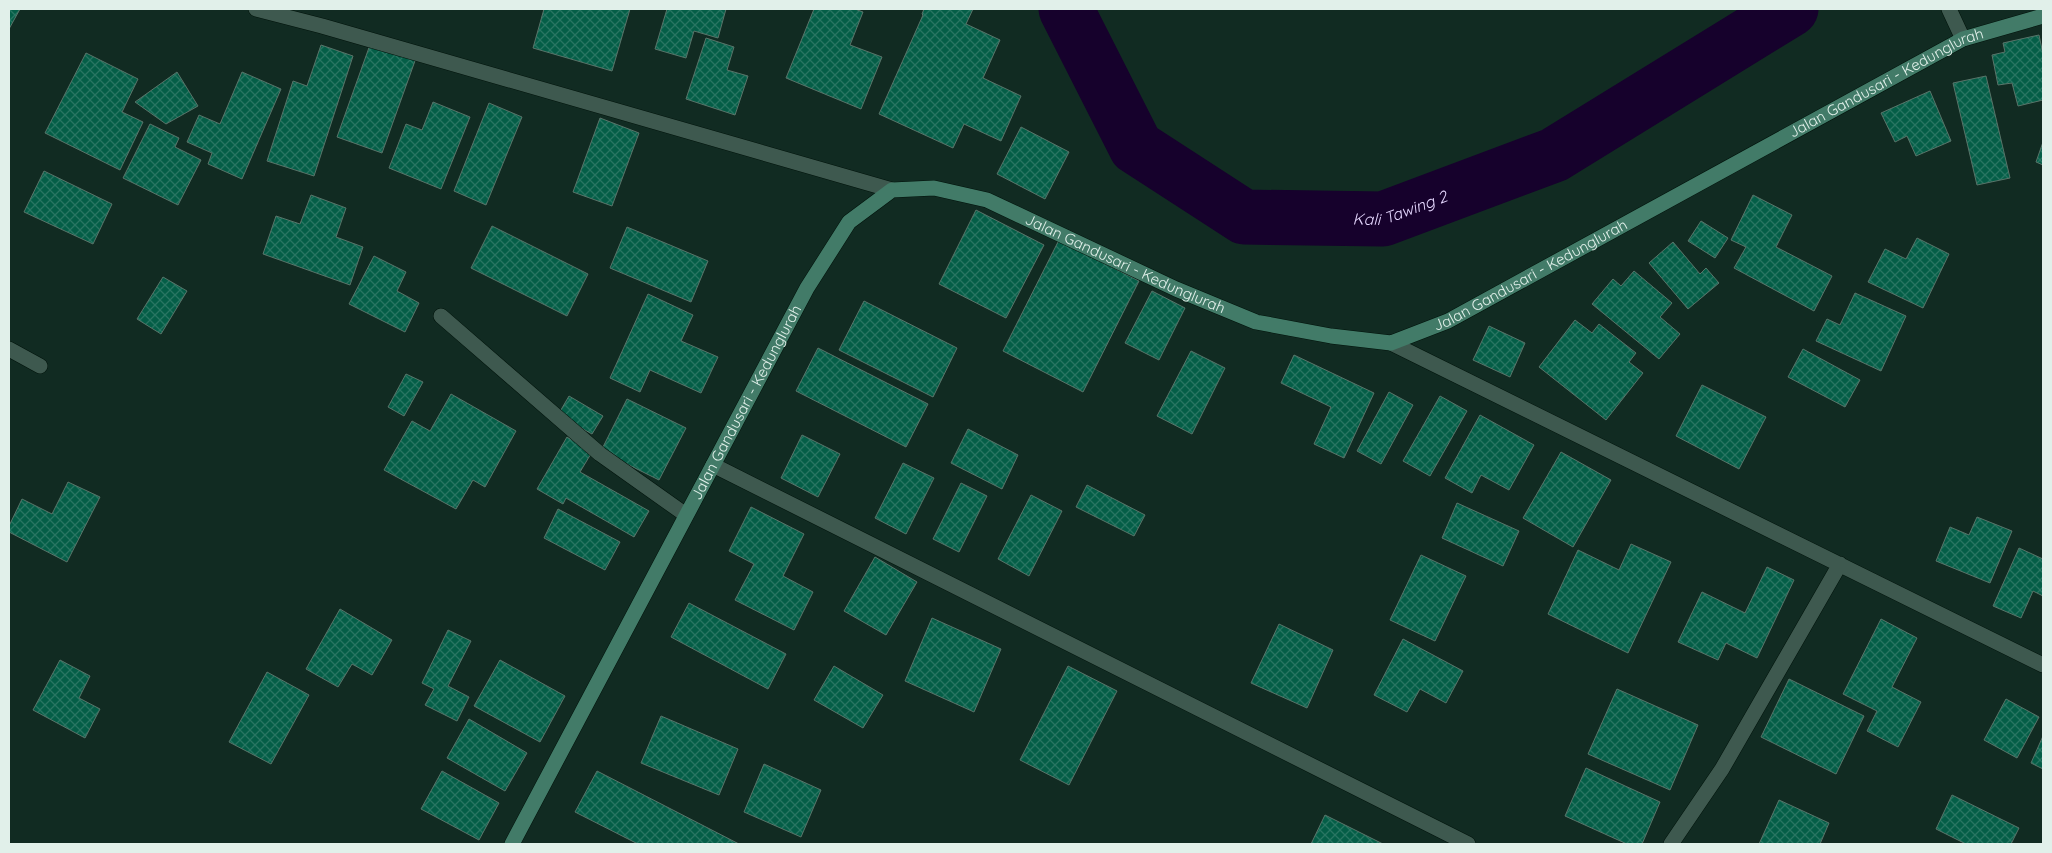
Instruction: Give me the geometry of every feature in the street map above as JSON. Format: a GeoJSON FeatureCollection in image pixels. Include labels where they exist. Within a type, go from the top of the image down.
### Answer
{"type":"FeatureCollection","features":[{"type":"Feature","properties":{"kind":"street"},"geometry":{"type":"LineString","coordinates":[[256,9],[322,26],[892,190]]}},
{"type":"Feature","properties":{"kind":"street"},"geometry":{"type":"LineString","coordinates":[[1949,10],[1963,39]]}},
{"type":"Feature","properties":{"kind":"street","name":"Jalan Gandusari - Kedunglurah"},"geometry":{"type":"LineString","coordinates":[[512,844],[807,288],[849,222],[892,190],[934,188],[987,200],[1176,289],[1256,322],[1331,336],[1391,343],[1448,321],[1963,39],[2043,16]]}},
{"type":"Feature","properties":{"kind":"street"},"geometry":{"type":"LineString","coordinates":[[441,316],[600,454],[686,515]]}},
{"type":"Feature","properties":{"kind":"street"},"geometry":{"type":"LineString","coordinates":[[1391,343],[2043,665]]}},
{"type":"Feature","properties":{"kind":"street"},"geometry":{"type":"LineString","coordinates":[[9,349],[40,366]]}},
{"type":"Feature","properties":{"kind":"street"},"geometry":{"type":"LineString","coordinates":[[713,465],[1468,844]]}},
{"type":"Feature","properties":{"kind":"street"},"geometry":{"type":"LineString","coordinates":[[1671,844],[1722,769],[1840,564]]}},
{"type":"Feature","properties":{"kind":"building"},"geometry":{"type":"Polygon","coordinates":[[[9,9],[20,9],[9,29],[9,9]]]}},
{"type":"Feature","properties":{"kind":"building"},"geometry":{"type":"Polygon","coordinates":[[[544,9],[630,9],[612,71],[533,48],[544,9]]]}},
{"type":"Feature","properties":{"kind":"building"},"geometry":{"type":"Polygon","coordinates":[[[667,9],[726,9],[718,38],[694,31],[686,58],[655,49],[667,9]]]}},
{"type":"Feature","properties":{"kind":"building"},"geometry":{"type":"Polygon","coordinates":[[[814,9],[855,9],[863,12],[850,45],[882,57],[861,109],[786,78],[814,9]]]}},
{"type":"Feature","properties":{"kind":"building"},"geometry":{"type":"Polygon","coordinates":[[[924,9],[973,9],[966,24],[1000,40],[983,78],[1021,96],[1001,141],[964,124],[953,148],[879,114],[924,9]]]}},
{"type":"Feature","properties":{"kind":"building"},"geometry":{"type":"Polygon","coordinates":[[[2039,35],[2043,54],[2043,100],[2018,106],[2012,83],[1998,85],[1992,55],[2005,52],[2003,43],[2039,35]]]}},
{"type":"Feature","properties":{"kind":"building"},"geometry":{"type":"Polygon","coordinates":[[[706,38],[734,47],[727,70],[748,76],[735,115],[686,99],[706,38]]]}},
{"type":"Feature","properties":{"kind":"building"},"geometry":{"type":"Polygon","coordinates":[[[371,42],[416,58],[382,153],[337,137],[371,42]]]}},
{"type":"Feature","properties":{"kind":"building"},"geometry":{"type":"Polygon","coordinates":[[[321,45],[353,56],[314,176],[267,161],[293,81],[307,86],[321,45]]]}},
{"type":"Feature","properties":{"kind":"building"},"geometry":{"type":"Polygon","coordinates":[[[86,53],[138,79],[122,112],[143,122],[120,170],[45,133],[86,53]]]}},
{"type":"Feature","properties":{"kind":"building"},"geometry":{"type":"Polygon","coordinates":[[[177,72],[198,106],[166,124],[135,102],[177,72]]]}},
{"type":"Feature","properties":{"kind":"building"},"geometry":{"type":"Polygon","coordinates":[[[242,72],[281,89],[242,179],[208,164],[212,153],[187,142],[199,115],[220,124],[242,72]]]}},
{"type":"Feature","properties":{"kind":"building"},"geometry":{"type":"Polygon","coordinates":[[[1986,76],[2010,178],[1977,185],[1953,83],[1986,76]]]}},
{"type":"Feature","properties":{"kind":"building"},"geometry":{"type":"Polygon","coordinates":[[[1930,91],[1951,141],[1916,156],[1907,136],[1895,142],[1881,113],[1930,91]]]}},
{"type":"Feature","properties":{"kind":"building"},"geometry":{"type":"Polygon","coordinates":[[[433,102],[470,117],[441,189],[389,168],[406,124],[422,130],[433,102]]]}},
{"type":"Feature","properties":{"kind":"building"},"geometry":{"type":"Polygon","coordinates":[[[489,103],[522,117],[486,205],[454,191],[489,103]]]}},
{"type":"Feature","properties":{"kind":"building"},"geometry":{"type":"Polygon","coordinates":[[[600,118],[639,133],[612,206],[573,192],[600,118]]]}},
{"type":"Feature","properties":{"kind":"building"},"geometry":{"type":"Polygon","coordinates":[[[150,124],[179,138],[175,147],[201,160],[178,205],[123,178],[150,124]]]}},
{"type":"Feature","properties":{"kind":"building"},"geometry":{"type":"Polygon","coordinates":[[[1021,127],[1069,152],[1045,199],[997,174],[1021,127]]]}},
{"type":"Feature","properties":{"kind":"building"},"geometry":{"type":"Polygon","coordinates":[[[2043,142],[2043,165],[2036,162],[2043,142]]]}},
{"type":"Feature","properties":{"kind":"building"},"geometry":{"type":"Polygon","coordinates":[[[44,171],[112,204],[93,244],[24,212],[44,171]]]}},
{"type":"Feature","properties":{"kind":"building"},"geometry":{"type":"Polygon","coordinates":[[[311,195],[346,208],[336,237],[363,247],[350,285],[263,254],[276,216],[300,224],[311,195]]]}},
{"type":"Feature","properties":{"kind":"building"},"geometry":{"type":"Polygon","coordinates":[[[1753,195],[1792,215],[1776,247],[1832,276],[1814,311],[1734,268],[1746,247],[1731,240],[1753,195]]]}},
{"type":"Feature","properties":{"kind":"building"},"geometry":{"type":"Polygon","coordinates":[[[976,210],[1044,245],[1006,318],[939,284],[976,210]]]}},
{"type":"Feature","properties":{"kind":"building"},"geometry":{"type":"Polygon","coordinates":[[[1701,221],[1728,238],[1715,258],[1688,241],[1701,221]]]}},
{"type":"Feature","properties":{"kind":"building"},"geometry":{"type":"Polygon","coordinates":[[[492,226],[588,274],[567,316],[471,268],[492,226]]]}},
{"type":"Feature","properties":{"kind":"building"},"geometry":{"type":"Polygon","coordinates":[[[627,227],[708,261],[691,302],[610,268],[627,227]]]}},
{"type":"Feature","properties":{"kind":"building"},"geometry":{"type":"Polygon","coordinates":[[[1917,238],[1949,254],[1923,308],[1868,282],[1885,249],[1906,259],[1917,238]]]}},
{"type":"Feature","properties":{"kind":"building"},"geometry":{"type":"Polygon","coordinates":[[[1059,240],[1139,281],[1083,392],[1003,351],[1059,240]]]}},
{"type":"Feature","properties":{"kind":"building"},"geometry":{"type":"Polygon","coordinates":[[[1673,242],[1700,274],[1706,268],[1719,283],[1688,309],[1649,263],[1673,242]]]}},
{"type":"Feature","properties":{"kind":"building"},"geometry":{"type":"Polygon","coordinates":[[[374,256],[406,272],[397,291],[419,303],[405,332],[349,304],[374,256]]]}},
{"type":"Feature","properties":{"kind":"building"},"geometry":{"type":"Polygon","coordinates":[[[1634,271],[1672,303],[1660,317],[1680,334],[1659,359],[1592,304],[1613,279],[1621,286],[1634,271]]]}},
{"type":"Feature","properties":{"kind":"building"},"geometry":{"type":"Polygon","coordinates":[[[163,277],[187,291],[161,334],[137,319],[163,277]]]}},
{"type":"Feature","properties":{"kind":"building"},"geometry":{"type":"Polygon","coordinates":[[[1152,291],[1185,308],[1159,360],[1125,343],[1152,291]]]}},
{"type":"Feature","properties":{"kind":"building"},"geometry":{"type":"Polygon","coordinates":[[[1855,293],[1906,316],[1881,371],[1816,341],[1827,319],[1840,325],[1855,293]]]}},
{"type":"Feature","properties":{"kind":"building"},"geometry":{"type":"Polygon","coordinates":[[[648,294],[693,315],[681,341],[718,357],[701,393],[650,370],[640,392],[610,378],[648,294]]]}},
{"type":"Feature","properties":{"kind":"building"},"geometry":{"type":"Polygon","coordinates":[[[864,301],[957,348],[933,397],[839,350],[864,301]]]}},
{"type":"Feature","properties":{"kind":"building"},"geometry":{"type":"Polygon","coordinates":[[[1575,320],[1592,333],[1599,324],[1636,353],[1629,362],[1643,373],[1606,420],[1539,367],[1575,320]]]}},
{"type":"Feature","properties":{"kind":"building"},"geometry":{"type":"Polygon","coordinates":[[[1489,326],[1525,343],[1510,377],[1473,360],[1489,326]]]}},
{"type":"Feature","properties":{"kind":"building"},"geometry":{"type":"Polygon","coordinates":[[[818,348],[928,404],[906,447],[796,391],[818,348]]]}},
{"type":"Feature","properties":{"kind":"building"},"geometry":{"type":"Polygon","coordinates":[[[1803,349],[1860,380],[1845,407],[1788,377],[1803,349]]]}},
{"type":"Feature","properties":{"kind":"building"},"geometry":{"type":"Polygon","coordinates":[[[1191,351],[1225,368],[1192,434],[1157,416],[1191,351]]]}},
{"type":"Feature","properties":{"kind":"building"},"geometry":{"type":"Polygon","coordinates":[[[1294,355],[1374,393],[1344,458],[1314,444],[1331,407],[1281,383],[1294,355]]]}},
{"type":"Feature","properties":{"kind":"building"},"geometry":{"type":"Polygon","coordinates":[[[406,374],[423,382],[404,416],[388,407],[406,374]]]}},
{"type":"Feature","properties":{"kind":"building"},"geometry":{"type":"Polygon","coordinates":[[[1702,385],[1766,417],[1739,469],[1676,436],[1702,385]]]}},
{"type":"Feature","properties":{"kind":"building"},"geometry":{"type":"Polygon","coordinates":[[[1389,392],[1413,405],[1381,464],[1357,451],[1389,392]]]}},
{"type":"Feature","properties":{"kind":"building"},"geometry":{"type":"Polygon","coordinates":[[[451,394],[516,431],[485,487],[473,480],[456,509],[384,470],[412,421],[430,431],[451,394]]]}},
{"type":"Feature","properties":{"kind":"building"},"geometry":{"type":"Polygon","coordinates":[[[569,396],[603,416],[592,434],[558,415],[569,396]]]}},
{"type":"Feature","properties":{"kind":"building"},"geometry":{"type":"Polygon","coordinates":[[[1440,396],[1467,411],[1430,476],[1403,461],[1440,396]]]}},
{"type":"Feature","properties":{"kind":"building"},"geometry":{"type":"Polygon","coordinates":[[[627,399],[686,428],[659,480],[601,451],[627,399]]]}},
{"type":"Feature","properties":{"kind":"building"},"geometry":{"type":"Polygon","coordinates":[[[1480,415],[1534,445],[1509,490],[1481,475],[1472,493],[1445,478],[1480,415]]]}},
{"type":"Feature","properties":{"kind":"building"},"geometry":{"type":"Polygon","coordinates":[[[968,429],[1018,455],[1002,489],[951,463],[968,429]]]}},
{"type":"Feature","properties":{"kind":"building"},"geometry":{"type":"Polygon","coordinates":[[[802,435],[840,454],[818,497],[781,478],[802,435]]]}},
{"type":"Feature","properties":{"kind":"building"},"geometry":{"type":"Polygon","coordinates":[[[567,437],[592,452],[580,472],[649,511],[634,537],[566,498],[563,504],[537,489],[567,437]]]}},
{"type":"Feature","properties":{"kind":"building"},"geometry":{"type":"Polygon","coordinates":[[[1561,452],[1611,480],[1573,547],[1523,518],[1561,452]]]}},
{"type":"Feature","properties":{"kind":"building"},"geometry":{"type":"Polygon","coordinates":[[[903,463],[934,478],[906,534],[875,518],[903,463]]]}},
{"type":"Feature","properties":{"kind":"building"},"geometry":{"type":"Polygon","coordinates":[[[68,482],[100,497],[67,562],[9,532],[9,526],[22,499],[52,514],[68,482]]]}},
{"type":"Feature","properties":{"kind":"building"},"geometry":{"type":"Polygon","coordinates":[[[961,483],[987,496],[959,552],[933,539],[961,483]]]}},
{"type":"Feature","properties":{"kind":"building"},"geometry":{"type":"Polygon","coordinates":[[[1087,485],[1145,515],[1134,536],[1076,507],[1087,485]]]}},
{"type":"Feature","properties":{"kind":"building"},"geometry":{"type":"Polygon","coordinates":[[[1031,495],[1062,511],[1029,576],[998,559],[1031,495]]]}},
{"type":"Feature","properties":{"kind":"building"},"geometry":{"type":"Polygon","coordinates":[[[1457,503],[1519,531],[1503,566],[1442,538],[1457,503]]]}},
{"type":"Feature","properties":{"kind":"building"},"geometry":{"type":"Polygon","coordinates":[[[751,507],[804,534],[783,576],[813,592],[794,630],[735,600],[754,564],[729,551],[751,507]]]}},
{"type":"Feature","properties":{"kind":"building"},"geometry":{"type":"Polygon","coordinates":[[[558,509],[620,542],[605,570],[544,538],[558,509]]]}},
{"type":"Feature","properties":{"kind":"building"},"geometry":{"type":"Polygon","coordinates":[[[1977,517],[2012,531],[1990,583],[1936,561],[1950,527],[1969,535],[1977,517]]]}},
{"type":"Feature","properties":{"kind":"building"},"geometry":{"type":"Polygon","coordinates":[[[1631,544],[1671,562],[1628,653],[1548,614],[1578,550],[1619,570],[1631,544]]]}},
{"type":"Feature","properties":{"kind":"building"},"geometry":{"type":"Polygon","coordinates":[[[2019,548],[2043,559],[2043,596],[2033,591],[2021,618],[1993,606],[2019,548]]]}},
{"type":"Feature","properties":{"kind":"building"},"geometry":{"type":"Polygon","coordinates":[[[1421,555],[1466,576],[1435,641],[1390,620],[1421,555]]]}},
{"type":"Feature","properties":{"kind":"building"},"geometry":{"type":"Polygon","coordinates":[[[875,557],[917,582],[886,635],[844,611],[875,557]]]}},
{"type":"Feature","properties":{"kind":"building"},"geometry":{"type":"Polygon","coordinates":[[[1767,567],[1794,580],[1757,658],[1726,643],[1718,660],[1678,642],[1702,592],[1745,613],[1767,567]]]}},
{"type":"Feature","properties":{"kind":"building"},"geometry":{"type":"Polygon","coordinates":[[[689,603],[786,654],[768,689],[671,637],[689,603]]]}},
{"type":"Feature","properties":{"kind":"building"},"geometry":{"type":"Polygon","coordinates":[[[340,609],[392,640],[372,675],[352,664],[338,687],[306,669],[340,609]]]}},
{"type":"Feature","properties":{"kind":"building"},"geometry":{"type":"Polygon","coordinates":[[[932,618],[1001,649],[974,712],[905,681],[932,618]]]}},
{"type":"Feature","properties":{"kind":"building"},"geometry":{"type":"Polygon","coordinates":[[[1881,619],[1917,638],[1892,687],[1921,702],[1898,747],[1867,731],[1877,711],[1843,694],[1881,619]]]}},
{"type":"Feature","properties":{"kind":"building"},"geometry":{"type":"Polygon","coordinates":[[[1279,624],[1333,650],[1307,708],[1251,683],[1279,624]]]}},
{"type":"Feature","properties":{"kind":"building"},"geometry":{"type":"Polygon","coordinates":[[[448,630],[471,641],[448,686],[469,697],[457,721],[425,705],[434,689],[422,683],[448,630]]]}},
{"type":"Feature","properties":{"kind":"building"},"geometry":{"type":"Polygon","coordinates":[[[1403,639],[1463,671],[1446,703],[1420,689],[1407,712],[1374,695],[1403,639]]]}},
{"type":"Feature","properties":{"kind":"building"},"geometry":{"type":"Polygon","coordinates":[[[60,660],[90,676],[79,698],[100,709],[85,738],[33,710],[60,660]]]}},
{"type":"Feature","properties":{"kind":"building"},"geometry":{"type":"Polygon","coordinates":[[[500,660],[565,696],[540,742],[474,706],[500,660]]]}},
{"type":"Feature","properties":{"kind":"building"},"geometry":{"type":"Polygon","coordinates":[[[834,666],[883,695],[863,728],[814,700],[834,666]]]}},
{"type":"Feature","properties":{"kind":"building"},"geometry":{"type":"Polygon","coordinates":[[[1068,666],[1117,691],[1069,785],[1020,760],[1068,666]]]}},
{"type":"Feature","properties":{"kind":"building"},"geometry":{"type":"Polygon","coordinates":[[[267,672],[309,695],[271,764],[229,742],[267,672]]]}},
{"type":"Feature","properties":{"kind":"building"},"geometry":{"type":"Polygon","coordinates":[[[1789,679],[1864,716],[1836,774],[1761,737],[1789,679]]]}},
{"type":"Feature","properties":{"kind":"building"},"geometry":{"type":"Polygon","coordinates":[[[1617,689],[1698,725],[1670,790],[1588,754],[1617,689]]]}},
{"type":"Feature","properties":{"kind":"building"},"geometry":{"type":"Polygon","coordinates":[[[2006,699],[2039,717],[2017,758],[1984,740],[2006,699]]]}},
{"type":"Feature","properties":{"kind":"building"},"geometry":{"type":"Polygon","coordinates":[[[661,716],[738,749],[719,795],[641,763],[661,716]]]}},
{"type":"Feature","properties":{"kind":"building"},"geometry":{"type":"Polygon","coordinates":[[[469,719],[527,753],[505,791],[447,758],[469,719]]]}},
{"type":"Feature","properties":{"kind":"building"},"geometry":{"type":"Polygon","coordinates":[[[2043,736],[2043,769],[2031,763],[2043,736]]]}},
{"type":"Feature","properties":{"kind":"building"},"geometry":{"type":"Polygon","coordinates":[[[764,764],[821,790],[801,837],[744,812],[764,764]]]}},
{"type":"Feature","properties":{"kind":"building"},"geometry":{"type":"Polygon","coordinates":[[[1586,768],[1660,802],[1642,844],[1627,844],[1565,816],[1586,768]]]}},
{"type":"Feature","properties":{"kind":"building"},"geometry":{"type":"Polygon","coordinates":[[[442,771],[499,803],[479,840],[421,809],[442,771]]]}},
{"type":"Feature","properties":{"kind":"building"},"geometry":{"type":"Polygon","coordinates":[[[597,771],[739,844],[638,844],[575,812],[597,771]]]}},
{"type":"Feature","properties":{"kind":"building"},"geometry":{"type":"Polygon","coordinates":[[[1952,795],[2019,828],[2011,844],[1966,844],[1936,829],[1952,795]]]}},
{"type":"Feature","properties":{"kind":"building"},"geometry":{"type":"Polygon","coordinates":[[[1779,800],[1829,823],[1820,844],[1759,844],[1779,800]]]}},
{"type":"Feature","properties":{"kind":"building"},"geometry":{"type":"Polygon","coordinates":[[[1325,815],[1383,844],[1311,844],[1325,815]]]}},
{"type":"Feature","properties":{"kind":"waterway","name":"Kali Tawing 2"},"geometry":{"type":"LineString","coordinates":[[1066,9],[1136,147],[1244,217],[1383,219],[1554,155],[1791,9]]}}]}
